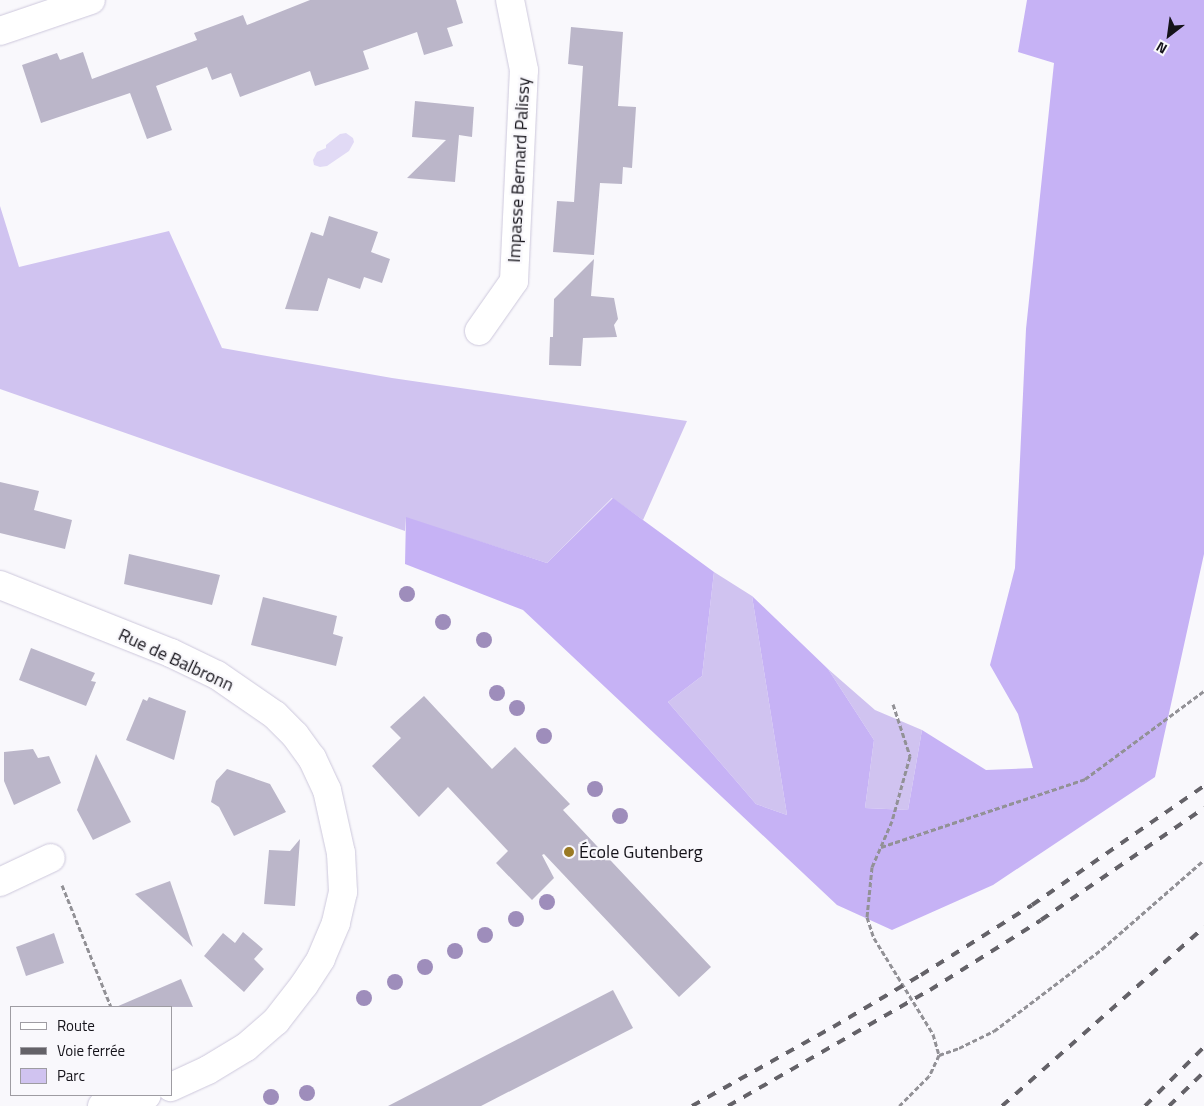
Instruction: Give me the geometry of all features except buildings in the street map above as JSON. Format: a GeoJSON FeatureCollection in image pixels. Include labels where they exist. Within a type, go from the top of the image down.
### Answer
{"type":"FeatureCollection","features":[{"type":"Feature","properties":{"kind":"street"},"geometry":{"type":"LineString","coordinates":[[0,30],[91,0]]}},
{"type":"Feature","properties":{"kind":"street","name":"Impasse Bernard Palissy"},"geometry":{"type":"LineString","coordinates":[[479,330],[514,282],[524,70],[510,0]]}},
{"type":"Feature","properties":{"kind":"street","name":"Rue de Balbronn"},"geometry":{"type":"LineString","coordinates":[[0,584],[171,653],[217,675],[275,715],[295,735],[312,758],[327,790],[341,853],[343,892],[336,923],[321,960],[276,1021],[246,1048],[208,1070],[172,1087]]}},
{"type":"Feature","properties":{"kind":"street"},"geometry":{"type":"LineString","coordinates":[[0,882],[51,858]]}},
{"type":"Feature","properties":{"kind":"street"},"geometry":{"type":"LineString","coordinates":[[102,1106],[143,1096]]}},
{"type":"Feature","properties":{"kind":"path"},"geometry":{"type":"LineString","coordinates":[[881,847],[1085,779],[1204,691]]}},
{"type":"Feature","properties":{"kind":"path"},"geometry":{"type":"LineString","coordinates":[[893,704],[910,756],[892,821],[872,867],[867,917],[874,938],[933,1034],[939,1055],[929,1076],[899,1106]]}},
{"type":"Feature","properties":{"kind":"path"},"geometry":{"type":"LineString","coordinates":[[51,858],[111,1006]]}},
{"type":"Feature","properties":{"kind":"path"},"geometry":{"type":"LineString","coordinates":[[939,1055],[959,1048],[994,1031],[1102,949],[1204,860]]}},
{"type":"Feature","properties":{"kind":"green space"},"geometry":{"type":"Polygon","coordinates":[[[0,206],[19,267],[169,231],[222,348],[392,378],[687,421],[643,520],[612,498],[547,563],[406,518],[405,531],[0,389],[0,206]]]}},
{"type":"Feature","properties":{"kind":"green space"},"geometry":{"type":"Polygon","coordinates":[[[714,572],[752,596],[787,815],[756,804],[668,702],[702,676],[714,572]]]}},
{"type":"Feature","properties":{"kind":"green space"},"geometry":{"type":"Polygon","coordinates":[[[828,669],[875,710],[922,730],[908,810],[865,808],[874,740],[828,669]]]}},
{"type":"Feature","properties":{"kind":"shaded area"},"geometry":{"type":"Polygon","coordinates":[[[1027,0],[1204,0],[1204,554],[1155,777],[993,885],[892,930],[837,905],[523,610],[405,564],[406,517],[547,563],[613,498],[714,572],[702,676],[668,702],[756,804],[787,815],[752,596],[828,669],[874,740],[865,808],[908,810],[922,730],[986,770],[1033,768],[1018,714],[990,665],[1015,568],[1026,329],[1054,63],[1018,52],[1027,0]]]}},
{"type":"Feature","properties":{"kind":"shaded area"},"geometry":{"type":"Polygon","coordinates":[[[346,133],[353,138],[354,142],[349,151],[327,166],[320,167],[314,165],[313,160],[317,152],[326,148],[326,145],[340,134],[346,133]]]}},
{"type":"Feature","properties":{"kind":"railway"},"geometry":{"type":"LineString","coordinates":[[692,1106],[921,975],[1032,905],[1204,786]]}},
{"type":"Feature","properties":{"kind":"railway"},"geometry":{"type":"LineString","coordinates":[[728,1106],[930,990],[1041,920],[1204,808]]}},
{"type":"Feature","properties":{"kind":"railway"},"geometry":{"type":"LineString","coordinates":[[1002,1106],[1204,927]]}},
{"type":"Feature","properties":{"kind":"railway"},"geometry":{"type":"LineString","coordinates":[[1145,1106],[1204,1047]]}},
{"type":"Feature","properties":{"kind":"railway"},"geometry":{"type":"LineString","coordinates":[[1169,1106],[1204,1072]]}},
{"type":"Feature","properties":{"kind":"place","name":"École Gutenberg"},"geometry":{"type":"Point","coordinates":[569,852]}}]}
